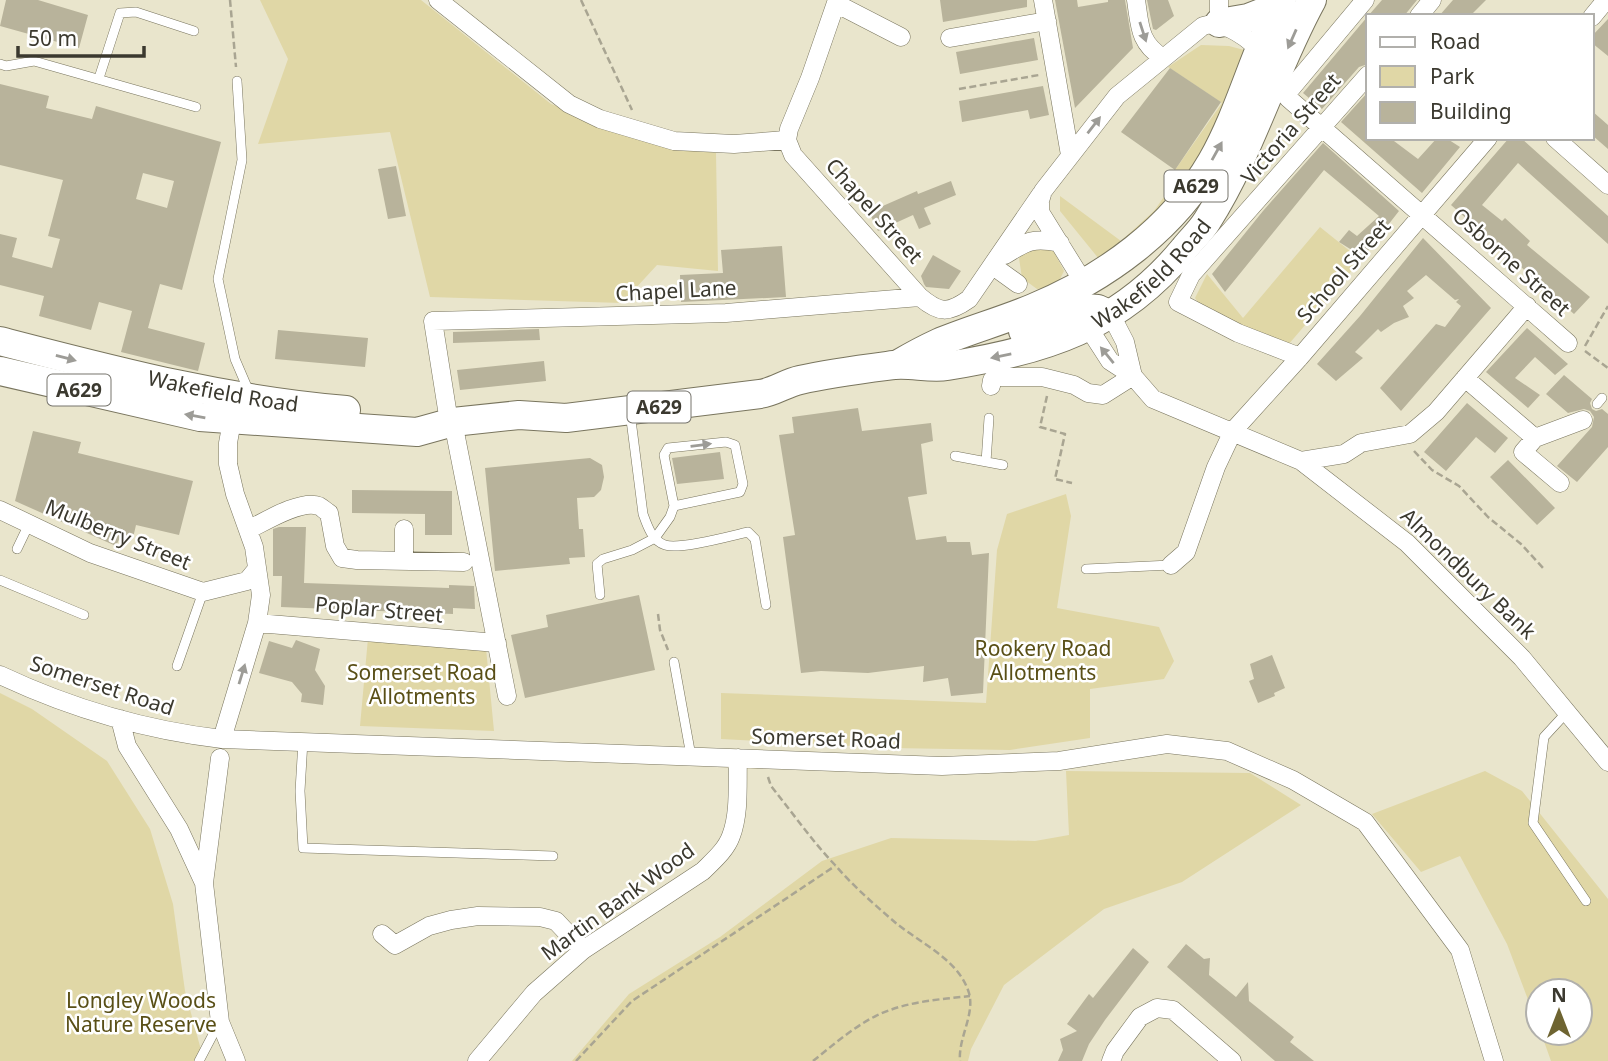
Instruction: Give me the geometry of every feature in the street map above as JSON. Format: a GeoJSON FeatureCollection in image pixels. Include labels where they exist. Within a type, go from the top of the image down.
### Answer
{"type":"FeatureCollection","features":[{"type":"Feature","properties":{"kind":"highway","name":"Wakefield Road"},"geometry":{"type":"LineString","coordinates":[[897,364],[937,343],[1034,308],[1092,308],[1141,295],[1167,270],[1206,222],[1281,89],[1312,0]]}},
{"type":"Feature","properties":{"kind":"highway","name":"Wakefield Road"},"geometry":{"type":"LineString","coordinates":[[0,371],[158,409],[232,421],[417,432],[451,422],[519,415],[566,418],[770,393],[797,381],[897,364],[944,367],[1015,353],[1068,337],[1092,308],[1108,268],[1166,224],[1191,194],[1226,136],[1259,49],[1281,3]]}},
{"type":"Feature","properties":{"kind":"highway"},"geometry":{"type":"LineString","coordinates":[[1219,12],[1248,18],[1281,3]]}},
{"type":"Feature","properties":{"kind":"highway"},"geometry":{"type":"LineString","coordinates":[[1092,308],[1110,284],[1129,279],[1182,232],[1206,222]]}},
{"type":"Feature","properties":{"kind":"highway","name":"Wakefield Road"},"geometry":{"type":"LineString","coordinates":[[0,341],[210,393],[338,409],[419,413],[451,422]]}},
{"type":"Feature","properties":{"kind":"highway","name":"Wakefield Road"},"geometry":{"type":"LineString","coordinates":[[519,415],[573,399],[754,376],[797,381]]}},
{"type":"Feature","properties":{"kind":"street"},"geometry":{"type":"LineString","coordinates":[[438,0],[569,104],[600,119],[674,141],[734,144],[787,140],[837,2],[901,37]]}},
{"type":"Feature","properties":{"kind":"street"},"geometry":{"type":"LineString","coordinates":[[1043,0],[1070,155]]}},
{"type":"Feature","properties":{"kind":"street"},"geometry":{"type":"LineString","coordinates":[[1136,0],[1142,38],[1163,58]]}},
{"type":"Feature","properties":{"kind":"street"},"geometry":{"type":"LineString","coordinates":[[1421,14],[1432,0]]}},
{"type":"Feature","properties":{"kind":"street"},"geometry":{"type":"LineString","coordinates":[[1219,12],[1268,60],[1281,89],[1290,91],[1356,4]]}},
{"type":"Feature","properties":{"kind":"street","name":"Chapel Lane"},"geometry":{"type":"LineString","coordinates":[[451,422],[433,321],[726,313],[927,302],[947,310],[958,307],[969,299],[1043,191],[1117,96],[1219,12]]}},
{"type":"Feature","properties":{"kind":"street"},"geometry":{"type":"LineString","coordinates":[[950,38],[1047,21]]}},
{"type":"Feature","properties":{"kind":"street","name":"Victoria Street"},"geometry":{"type":"LineString","coordinates":[[1300,357],[1238,333],[1178,302],[1191,275],[1366,77]]}},
{"type":"Feature","properties":{"kind":"street","name":"Osborne Street"},"geometry":{"type":"LineString","coordinates":[[1281,89],[1568,343]]}},
{"type":"Feature","properties":{"kind":"street","name":"Chapel Street"},"geometry":{"type":"LineString","coordinates":[[787,140],[793,155],[927,302]]}},
{"type":"Feature","properties":{"kind":"street","name":"School Street"},"geometry":{"type":"LineString","coordinates":[[1233,431],[1486,140]]}},
{"type":"Feature","properties":{"kind":"street"},"geometry":{"type":"LineString","coordinates":[[1557,140],[1608,185]]}},
{"type":"Feature","properties":{"kind":"street"},"geometry":{"type":"LineString","coordinates":[[990,386],[996,377],[1077,377],[1088,393],[1103,395],[1133,376],[1125,342],[1092,308],[1060,243],[1040,212],[1043,191]]}},
{"type":"Feature","properties":{"kind":"street"},"geometry":{"type":"LineString","coordinates":[[1018,284],[996,262],[1027,242],[1042,239],[1060,243]]}},
{"type":"Feature","properties":{"kind":"street"},"geometry":{"type":"LineString","coordinates":[[1301,461],[1343,454],[1361,443],[1410,434],[1436,412],[1527,306]]}},
{"type":"Feature","properties":{"kind":"street","name":"Almondbury Bank"},"geometry":{"type":"LineString","coordinates":[[1092,308],[1110,361],[1133,376],[1153,399],[1301,461],[1407,543],[1522,658],[1608,762]]}},
{"type":"Feature","properties":{"kind":"street"},"geometry":{"type":"LineString","coordinates":[[1465,378],[1535,438]]}},
{"type":"Feature","properties":{"kind":"street"},"geometry":{"type":"LineString","coordinates":[[222,739],[257,623],[261,595],[256,570],[258,562],[234,494],[228,464],[232,421],[252,398]]}},
{"type":"Feature","properties":{"kind":"street"},"geometry":{"type":"LineString","coordinates":[[1560,483],[1523,452],[1535,438],[1583,420]]}},
{"type":"Feature","properties":{"kind":"street"},"geometry":{"type":"LineString","coordinates":[[451,422],[507,696]]}},
{"type":"Feature","properties":{"kind":"street"},"geometry":{"type":"LineString","coordinates":[[1171,565],[1186,552],[1216,467],[1233,431]]}},
{"type":"Feature","properties":{"kind":"street"},"geometry":{"type":"LineString","coordinates":[[247,530],[290,510],[307,505],[319,506],[328,513],[335,546],[342,558],[464,562]]}},
{"type":"Feature","properties":{"kind":"street","name":"Mulberry Street"},"geometry":{"type":"LineString","coordinates":[[0,510],[90,552],[203,592],[247,581],[256,570]]}},
{"type":"Feature","properties":{"kind":"street"},"geometry":{"type":"LineString","coordinates":[[404,529],[404,561]]}},
{"type":"Feature","properties":{"kind":"street","name":"Poplar Street"},"geometry":{"type":"LineString","coordinates":[[257,623],[497,643]]}},
{"type":"Feature","properties":{"kind":"street","name":"Somerset Road"},"geometry":{"type":"LineString","coordinates":[[0,676],[73,705],[120,719],[178,734],[222,739],[942,766],[1059,761],[1167,744],[1227,751],[1293,779],[1365,822],[1460,950],[1494,1061]]}},
{"type":"Feature","properties":{"kind":"street"},"geometry":{"type":"LineString","coordinates":[[120,719],[127,746],[179,829],[204,883]]}},
{"type":"Feature","properties":{"kind":"street"},"geometry":{"type":"LineString","coordinates":[[220,758],[204,883],[220,1022],[236,1061]]}},
{"type":"Feature","properties":{"kind":"street","name":"Martin Bank Wood"},"geometry":{"type":"LineString","coordinates":[[477,1061],[534,993],[583,950],[703,871],[719,855],[731,837],[738,758]]}},
{"type":"Feature","properties":{"kind":"street"},"geometry":{"type":"LineString","coordinates":[[390,947],[429,926],[478,916],[540,917],[556,921],[583,950]]}},
{"type":"Feature","properties":{"kind":"street"},"geometry":{"type":"LineString","coordinates":[[1111,1061],[1115,1051],[1140,1017],[1157,1009],[1173,1010],[1232,1061]]}},
{"type":"Feature","properties":{"kind":"lane"},"geometry":{"type":"LineString","coordinates":[[99,78],[120,13],[136,12],[194,31]]}},
{"type":"Feature","properties":{"kind":"lane"},"geometry":{"type":"LineString","coordinates":[[0,64],[34,61],[196,107]]}},
{"type":"Feature","properties":{"kind":"lane"},"geometry":{"type":"LineString","coordinates":[[237,81],[242,160],[218,279],[235,359],[252,398]]}},
{"type":"Feature","properties":{"kind":"lane"},"geometry":{"type":"LineString","coordinates":[[630,411],[643,514],[655,538],[664,545],[680,546],[748,532],[755,538],[766,605]]}},
{"type":"Feature","properties":{"kind":"lane"},"geometry":{"type":"LineString","coordinates":[[986,462],[989,418]]}},
{"type":"Feature","properties":{"kind":"lane"},"geometry":{"type":"LineString","coordinates":[[600,595],[597,564],[603,559],[632,550],[655,538],[670,517],[674,506],[664,464],[664,455],[668,449],[726,442],[735,445],[743,484],[740,492],[674,506]]}},
{"type":"Feature","properties":{"kind":"lane"},"geometry":{"type":"LineString","coordinates":[[955,456],[1003,465]]}},
{"type":"Feature","properties":{"kind":"lane"},"geometry":{"type":"LineString","coordinates":[[17,549],[29,524]]}},
{"type":"Feature","properties":{"kind":"lane"},"geometry":{"type":"LineString","coordinates":[[1086,569],[1171,565]]}},
{"type":"Feature","properties":{"kind":"lane"},"geometry":{"type":"LineString","coordinates":[[0,580],[85,615]]}},
{"type":"Feature","properties":{"kind":"lane"},"geometry":{"type":"LineString","coordinates":[[177,666],[203,592]]}},
{"type":"Feature","properties":{"kind":"lane"},"geometry":{"type":"LineString","coordinates":[[674,662],[691,756]]}},
{"type":"Feature","properties":{"kind":"lane"},"geometry":{"type":"LineString","coordinates":[[1567,712],[1544,737],[1533,823],[1586,901]]}},
{"type":"Feature","properties":{"kind":"lane"},"geometry":{"type":"LineString","coordinates":[[303,741],[300,791],[303,848],[338,847],[553,856]]}},
{"type":"Feature","properties":{"kind":"lane"},"geometry":{"type":"LineString","coordinates":[[198,1061],[220,1022]]}},
{"type":"Feature","properties":{"kind":"path"},"geometry":{"type":"LineString","coordinates":[[230,0],[237,81]]}},
{"type":"Feature","properties":{"kind":"path"},"geometry":{"type":"LineString","coordinates":[[581,0],[631,105],[638,130]]}},
{"type":"Feature","properties":{"kind":"path"},"geometry":{"type":"LineString","coordinates":[[959,89],[1056,72]]}},
{"type":"Feature","properties":{"kind":"path"},"geometry":{"type":"LineString","coordinates":[[1608,306],[1583,349],[1608,368]]}},
{"type":"Feature","properties":{"kind":"path"},"geometry":{"type":"LineString","coordinates":[[1051,379],[1040,427],[1065,434],[1055,479],[1072,483]]}},
{"type":"Feature","properties":{"kind":"path"},"geometry":{"type":"LineString","coordinates":[[1410,434],[1415,453],[1432,470],[1459,486],[1544,569]]}},
{"type":"Feature","properties":{"kind":"path"},"geometry":{"type":"LineString","coordinates":[[658,614],[660,630],[674,662]]}},
{"type":"Feature","properties":{"kind":"path"},"geometry":{"type":"LineString","coordinates":[[768,777],[771,786],[835,866],[896,923],[949,962],[962,978],[970,996],[969,1019],[959,1047],[960,1061]]}},
{"type":"Feature","properties":{"kind":"path"},"geometry":{"type":"LineString","coordinates":[[576,1061],[632,1001],[835,866]]}},
{"type":"Feature","properties":{"kind":"path"},"geometry":{"type":"LineString","coordinates":[[813,1061],[848,1032],[889,1010],[970,996]]}},
{"type":"Feature","properties":{"kind":"green space"},"geometry":{"type":"Polygon","coordinates":[[[260,0],[421,0],[551,104],[666,147],[716,153],[718,271],[657,265],[622,303],[430,297],[390,132],[258,144],[288,59],[260,0]]]}},
{"type":"Feature","properties":{"kind":"green space"},"geometry":{"type":"Polygon","coordinates":[[[1201,45],[1229,46],[1244,50],[1202,160],[1161,214],[1099,259],[1060,211],[1060,196],[1121,241],[1154,211],[1180,174],[1175,170],[1222,103],[1168,67],[1201,45]]]}},
{"type":"Feature","properties":{"kind":"green space"},"geometry":{"type":"Polygon","coordinates":[[[1320,227],[1361,260],[1288,345],[1212,314],[1195,298],[1207,274],[1243,318],[1320,227]]]}},
{"type":"Feature","properties":{"kind":"green space"},"geometry":{"type":"Polygon","coordinates":[[[1031,248],[1053,250],[1064,271],[1056,287],[1037,289],[1022,278],[1019,258],[1031,248]]]}},
{"type":"Feature","properties":{"kind":"green space","name":"Rookery Road Allotments"},"geometry":{"type":"Polygon","coordinates":[[[1066,494],[1071,516],[1057,608],[1159,627],[1174,661],[1164,679],[1090,689],[1090,738],[1010,750],[892,748],[721,739],[721,693],[986,703],[997,550],[1007,514],[1066,494]]]}},
{"type":"Feature","properties":{"kind":"green space","name":"Somerset Road Allotments"},"geometry":{"type":"Polygon","coordinates":[[[368,638],[486,648],[494,731],[360,726],[368,638]]]}},
{"type":"Feature","properties":{"kind":"green space","name":"Longley Woods Nature Reserve"},"geometry":{"type":"Polygon","coordinates":[[[0,693],[32,709],[107,761],[150,829],[173,904],[185,991],[204,1061],[0,1061],[0,693]]]}},
{"type":"Feature","properties":{"kind":"green space"},"geometry":{"type":"Polygon","coordinates":[[[1066,771],[1250,773],[1301,805],[1182,882],[1104,909],[1004,985],[971,1049],[968,1061],[572,1061],[629,994],[720,937],[822,861],[891,838],[1035,841],[1069,835],[1066,771]]]}},
{"type":"Feature","properties":{"kind":"green space"},"geometry":{"type":"Polygon","coordinates":[[[1485,771],[1522,791],[1608,899],[1608,1061],[1551,1061],[1546,1047],[1594,1047],[1594,977],[1524,977],[1524,989],[1507,944],[1460,856],[1421,872],[1372,814],[1485,771]]]}},
{"type":"Feature","properties":{"kind":"building"},"geometry":{"type":"Polygon","coordinates":[[[6,0],[38,0],[88,15],[79,48],[0,26],[6,0]]]}},
{"type":"Feature","properties":{"kind":"building"},"geometry":{"type":"Polygon","coordinates":[[[940,0],[1027,0],[1027,7],[943,22],[940,0]]]}},
{"type":"Feature","properties":{"kind":"building"},"geometry":{"type":"Polygon","coordinates":[[[1055,0],[1077,0],[1078,7],[1108,0],[1125,0],[1133,48],[1075,108],[1055,0]]]}},
{"type":"Feature","properties":{"kind":"building"},"geometry":{"type":"Polygon","coordinates":[[[1147,0],[1168,0],[1174,16],[1156,30],[1153,29],[1147,0]]]}},
{"type":"Feature","properties":{"kind":"building"},"geometry":{"type":"Polygon","coordinates":[[[1382,0],[1417,0],[1406,14],[1370,14],[1382,0]]]}},
{"type":"Feature","properties":{"kind":"building"},"geometry":{"type":"Polygon","coordinates":[[[1453,0],[1486,0],[1472,14],[1441,14],[1453,0]]]}},
{"type":"Feature","properties":{"kind":"building"},"geometry":{"type":"Polygon","coordinates":[[[1366,18],[1366,65],[1359,67],[1322,109],[1303,93],[1366,18]]]}},
{"type":"Feature","properties":{"kind":"building"},"geometry":{"type":"Polygon","coordinates":[[[1608,19],[1608,56],[1594,45],[1594,34],[1608,19]]]}},
{"type":"Feature","properties":{"kind":"building"},"geometry":{"type":"Polygon","coordinates":[[[1034,38],[1038,60],[960,74],[956,52],[1034,38]]]}},
{"type":"Feature","properties":{"kind":"building"},"geometry":{"type":"Polygon","coordinates":[[[1170,68],[1221,102],[1175,170],[1121,132],[1170,68]]]}},
{"type":"Feature","properties":{"kind":"building"},"geometry":{"type":"Polygon","coordinates":[[[0,84],[49,96],[46,108],[92,119],[96,106],[221,142],[182,290],[160,284],[148,328],[205,343],[198,371],[121,352],[132,311],[99,302],[91,330],[39,316],[44,296],[0,285],[0,234],[17,238],[12,257],[52,268],[60,239],[48,236],[63,180],[0,165],[0,84]],[[143,173],[136,199],[167,208],[174,181],[143,173]]]}},
{"type":"Feature","properties":{"kind":"building"},"geometry":{"type":"Polygon","coordinates":[[[1043,86],[1049,115],[1030,119],[1028,110],[962,122],[959,101],[1043,86]]]}},
{"type":"Feature","properties":{"kind":"building"},"geometry":{"type":"Polygon","coordinates":[[[1366,94],[1366,140],[1393,140],[1418,159],[1435,140],[1449,140],[1460,147],[1422,193],[1341,122],[1366,94]]]}},
{"type":"Feature","properties":{"kind":"building"},"geometry":{"type":"Polygon","coordinates":[[[1594,113],[1608,125],[1608,149],[1594,137],[1594,113]]]}},
{"type":"Feature","properties":{"kind":"building"},"geometry":{"type":"Polygon","coordinates":[[[1507,140],[1523,140],[1608,216],[1608,244],[1518,163],[1482,205],[1502,221],[1505,218],[1530,241],[1527,245],[1590,297],[1574,314],[1451,205],[1507,140]]]}},
{"type":"Feature","properties":{"kind":"building"},"geometry":{"type":"Polygon","coordinates":[[[1323,143],[1399,211],[1363,257],[1339,242],[1349,230],[1357,236],[1379,216],[1324,170],[1225,292],[1212,274],[1323,143]]]}},
{"type":"Feature","properties":{"kind":"building"},"geometry":{"type":"Polygon","coordinates":[[[396,166],[406,216],[388,219],[378,169],[396,166]]]}},
{"type":"Feature","properties":{"kind":"building"},"geometry":{"type":"Polygon","coordinates":[[[951,181],[956,195],[924,208],[931,224],[919,229],[913,215],[878,231],[869,212],[917,191],[918,194],[951,181]]]}},
{"type":"Feature","properties":{"kind":"building"},"geometry":{"type":"Polygon","coordinates":[[[1423,238],[1491,308],[1401,411],[1380,388],[1436,324],[1445,327],[1461,306],[1456,302],[1459,299],[1455,300],[1426,275],[1407,291],[1414,298],[1403,306],[1409,317],[1381,332],[1378,329],[1355,352],[1363,358],[1336,381],[1317,364],[1423,238]]]}},
{"type":"Feature","properties":{"kind":"building"},"geometry":{"type":"Polygon","coordinates":[[[782,246],[786,297],[681,302],[680,275],[723,273],[721,250],[782,246]]]}},
{"type":"Feature","properties":{"kind":"building"},"geometry":{"type":"Polygon","coordinates":[[[933,255],[961,271],[949,289],[926,287],[924,284],[921,276],[933,255]]]}},
{"type":"Feature","properties":{"kind":"building"},"geometry":{"type":"Polygon","coordinates":[[[1527,328],[1568,364],[1555,375],[1535,357],[1515,378],[1540,395],[1528,408],[1486,372],[1527,328]]]}},
{"type":"Feature","properties":{"kind":"building"},"geometry":{"type":"Polygon","coordinates":[[[539,329],[540,340],[453,343],[453,332],[539,329]]]}},
{"type":"Feature","properties":{"kind":"building"},"geometry":{"type":"Polygon","coordinates":[[[278,330],[368,338],[365,367],[275,359],[278,330]]]}},
{"type":"Feature","properties":{"kind":"building"},"geometry":{"type":"Polygon","coordinates":[[[544,361],[546,381],[460,390],[457,370],[544,361]]]}},
{"type":"Feature","properties":{"kind":"building"},"geometry":{"type":"Polygon","coordinates":[[[1564,375],[1592,399],[1592,409],[1602,409],[1608,414],[1608,447],[1577,482],[1557,466],[1592,427],[1594,417],[1590,411],[1584,409],[1568,413],[1546,394],[1564,375]]]}},
{"type":"Feature","properties":{"kind":"building"},"geometry":{"type":"Polygon","coordinates":[[[1467,403],[1508,438],[1495,453],[1476,437],[1446,471],[1424,452],[1467,403]]]}},
{"type":"Feature","properties":{"kind":"building"},"geometry":{"type":"Polygon","coordinates":[[[858,408],[862,431],[931,423],[933,441],[921,444],[927,494],[908,497],[916,540],[946,536],[947,542],[970,542],[972,555],[989,553],[983,693],[951,696],[948,678],[923,682],[924,666],[868,673],[801,673],[783,537],[795,535],[779,435],[794,433],[792,417],[858,408]]]}},
{"type":"Feature","properties":{"kind":"building"},"geometry":{"type":"Polygon","coordinates":[[[33,431],[81,442],[78,453],[193,481],[179,535],[136,525],[133,538],[121,535],[116,546],[15,501],[33,431]]]}},
{"type":"Feature","properties":{"kind":"building"},"geometry":{"type":"Polygon","coordinates":[[[720,452],[724,479],[677,484],[672,458],[720,452]]]}},
{"type":"Feature","properties":{"kind":"building"},"geometry":{"type":"Polygon","coordinates":[[[590,458],[602,465],[604,477],[601,490],[594,497],[577,498],[579,529],[583,529],[585,557],[569,558],[570,564],[495,571],[485,468],[590,458]]]}},
{"type":"Feature","properties":{"kind":"building"},"geometry":{"type":"Polygon","coordinates":[[[1508,460],[1555,508],[1537,525],[1490,477],[1508,460]]]}},
{"type":"Feature","properties":{"kind":"building"},"geometry":{"type":"Polygon","coordinates":[[[352,490],[452,491],[452,535],[425,535],[425,514],[352,513],[352,490]]]}},
{"type":"Feature","properties":{"kind":"building"},"geometry":{"type":"Polygon","coordinates":[[[306,527],[304,583],[449,588],[449,585],[474,586],[475,609],[453,608],[453,614],[281,607],[282,576],[273,576],[273,529],[306,527]]]}},
{"type":"Feature","properties":{"kind":"building"},"geometry":{"type":"Polygon","coordinates":[[[639,595],[655,670],[525,698],[511,635],[548,627],[546,615],[639,595]]]}},
{"type":"Feature","properties":{"kind":"building"},"geometry":{"type":"Polygon","coordinates":[[[296,640],[320,649],[315,670],[325,686],[323,705],[301,702],[302,694],[292,682],[259,673],[269,641],[292,648],[296,640]]]}},
{"type":"Feature","properties":{"kind":"building"},"geometry":{"type":"Polygon","coordinates":[[[1272,655],[1285,688],[1274,693],[1275,696],[1258,703],[1249,681],[1254,679],[1250,664],[1272,655]]]}},
{"type":"Feature","properties":{"kind":"building"},"geometry":{"type":"Polygon","coordinates":[[[1186,944],[1204,959],[1210,958],[1209,975],[1236,997],[1248,982],[1249,1001],[1294,1037],[1290,1042],[1314,1061],[1275,1061],[1167,967],[1186,944]]]}},
{"type":"Feature","properties":{"kind":"building"},"geometry":{"type":"Polygon","coordinates":[[[1133,948],[1149,962],[1105,1020],[1089,1044],[1082,1061],[1058,1061],[1063,1050],[1060,1039],[1077,1031],[1067,1024],[1089,994],[1093,998],[1133,948]]]}}]}
